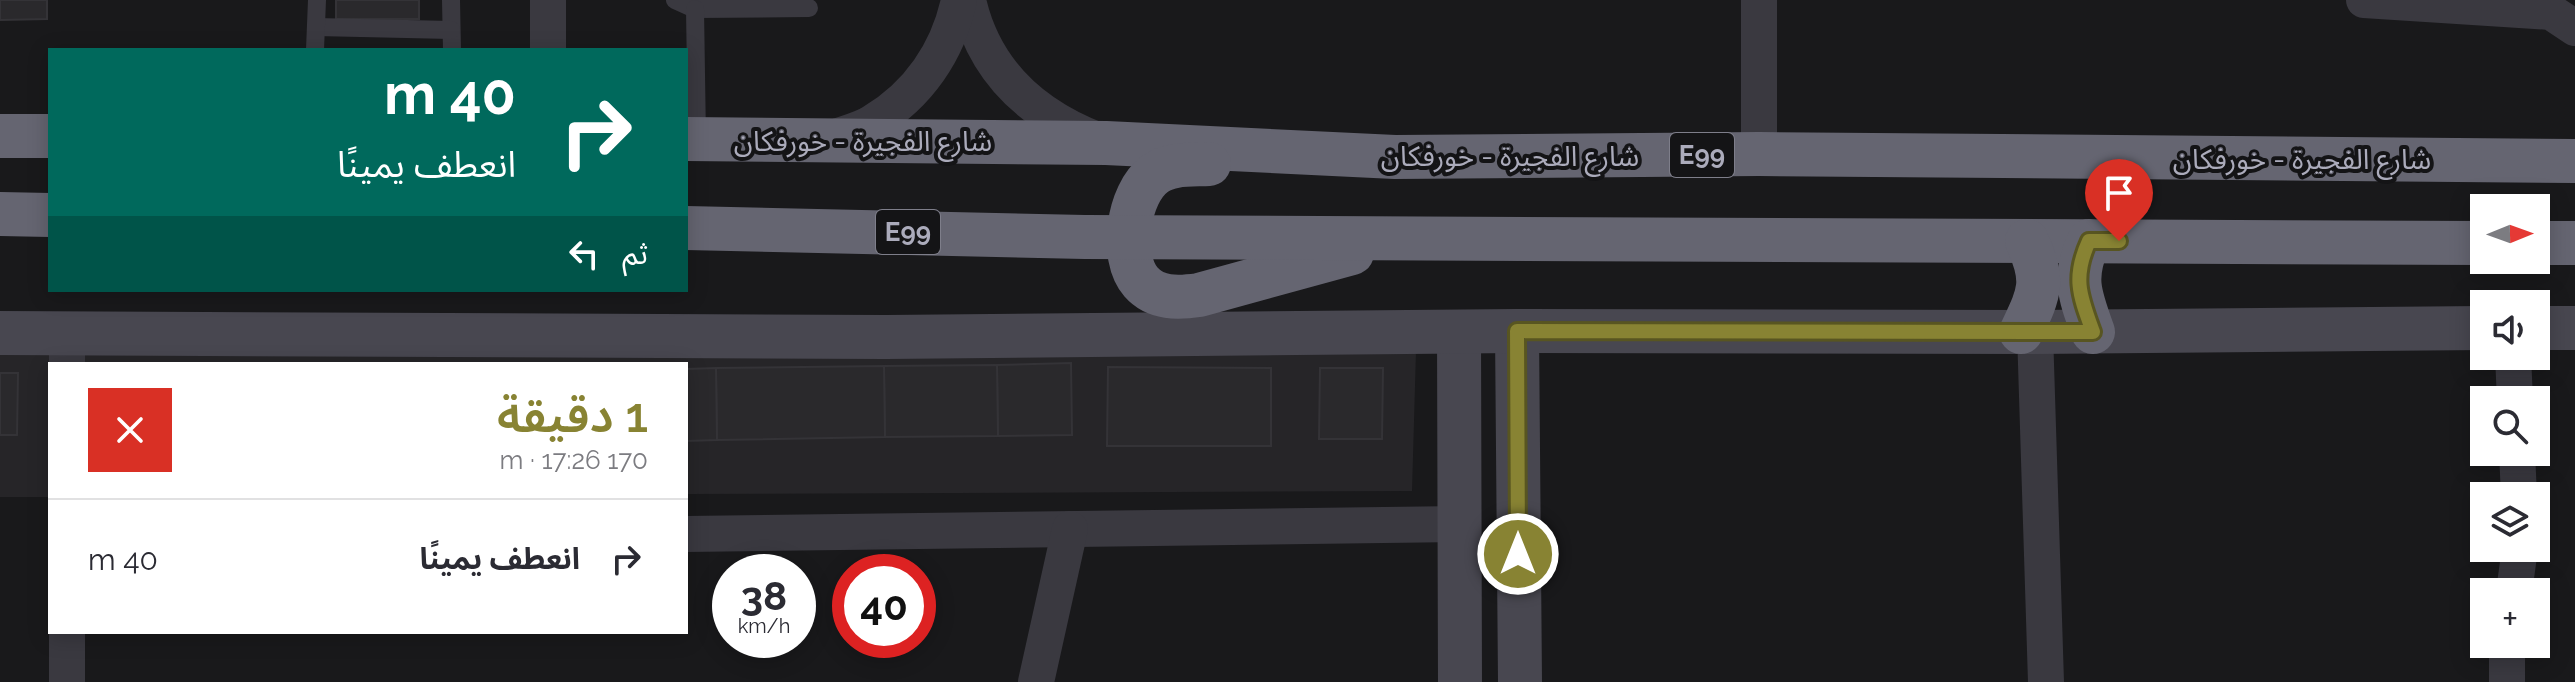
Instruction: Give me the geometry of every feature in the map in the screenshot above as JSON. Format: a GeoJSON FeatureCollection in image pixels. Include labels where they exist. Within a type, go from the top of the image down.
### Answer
{"type":"FeatureCollection","features":[{"type":"Feature","properties":{"kind":"highway"},"geometry":{"type":"LineString","coordinates":[[0,136],[48,136]]}},
{"type":"Feature","properties":{"kind":"highway","name":"شارع الفجيرة - خورفكان"},"geometry":{"type":"LineString","coordinates":[[692,139],[1106,143],[1395,157],[1759,154],[2575,161]]}},
{"type":"Feature","properties":{"kind":"highway"},"geometry":{"type":"LineString","coordinates":[[1395,157],[1178,165],[1156,172],[1139,189],[1131,212],[1131,263],[1141,282],[1158,294],[1178,298],[1199,295],[1403,239]]}},
{"type":"Feature","properties":{"kind":"highway"},"geometry":{"type":"LineString","coordinates":[[0,214],[48,215]]}},
{"type":"Feature","properties":{"kind":"highway","name":"E99"},"geometry":{"type":"LineString","coordinates":[[688,228],[1130,237],[2470,243]]}},
{"type":"Feature","properties":{"kind":"highway"},"geometry":{"type":"LineString","coordinates":[[2027,241],[2036,260],[2039,278],[2038,296],[2028,332]]}},
{"type":"Feature","properties":{"kind":"highway"},"geometry":{"type":"LineString","coordinates":[[2089,241],[2081,258],[2078,277],[2080,298],[2093,332]]}},
{"type":"Feature","properties":{"kind":"highway"},"geometry":{"type":"LineString","coordinates":[[2550,243],[2575,243]]}},
{"type":"Feature","properties":{"kind":"street"},"geometry":{"type":"LineString","coordinates":[[548,0],[548,48]]}},
{"type":"Feature","properties":{"kind":"street"},"geometry":{"type":"LineString","coordinates":[[829,139],[870,124],[907,98],[935,64],[954,24],[959,0]]}},
{"type":"Feature","properties":{"kind":"street"},"geometry":{"type":"LineString","coordinates":[[968,0],[987,52],[1009,84],[1038,109],[1070,130],[1106,143]]}},
{"type":"Feature","properties":{"kind":"street"},"geometry":{"type":"LineString","coordinates":[[1759,0],[1759,154]]}},
{"type":"Feature","properties":{"kind":"street"},"geometry":{"type":"LineString","coordinates":[[2364,0],[2559,13]]}},
{"type":"Feature","properties":{"kind":"street"},"geometry":{"type":"LineString","coordinates":[[0,333],[67,348],[1517,331],[2093,332],[2470,328]]}},
{"type":"Feature","properties":{"kind":"street"},"geometry":{"type":"LineString","coordinates":[[2550,328],[2575,328]]}},
{"type":"Feature","properties":{"kind":"street"},"geometry":{"type":"LineString","coordinates":[[1517,331],[1520,682]]}},
{"type":"Feature","properties":{"kind":"street"},"geometry":{"type":"LineString","coordinates":[[1459,332],[1460,682]]}},
{"type":"Feature","properties":{"kind":"street"},"geometry":{"type":"LineString","coordinates":[[2028,332],[2046,682]]}},
{"type":"Feature","properties":{"kind":"street"},"geometry":{"type":"LineString","coordinates":[[688,534],[1460,524]]}},
{"type":"Feature","properties":{"kind":"street"},"geometry":{"type":"LineString","coordinates":[[1036,682],[1070,529]]}},
{"type":"Feature","properties":{"kind":"street"},"geometry":{"type":"LineString","coordinates":[[67,634],[67,682]]}},
{"type":"Feature","properties":{"kind":"street"},"geometry":{"type":"LineString","coordinates":[[2507,658],[2507,682]]}},
{"type":"Feature","properties":{"kind":"lane"},"geometry":{"type":"LineString","coordinates":[[315,48],[317,0]]}},
{"type":"Feature","properties":{"kind":"lane"},"geometry":{"type":"LineString","coordinates":[[451,0],[452,48]]}},
{"type":"Feature","properties":{"kind":"lane"},"geometry":{"type":"LineString","coordinates":[[675,0],[695,9],[809,8]]}},
{"type":"Feature","properties":{"kind":"lane"},"geometry":{"type":"LineString","coordinates":[[692,139],[695,9]]}},
{"type":"Feature","properties":{"kind":"lane"},"geometry":{"type":"LineString","coordinates":[[316,27],[451,30]]}},
{"type":"Feature","properties":{"kind":"shaded area"},"geometry":{"type":"Polygon","coordinates":[[[1416,351],[1412,491],[688,494],[688,362],[48,362],[48,497],[0,497],[0,352],[1416,351]]]}},
{"type":"Feature","properties":{"kind":"building"},"geometry":{"type":"Polygon","coordinates":[[[0,0],[47,0],[47,19],[0,20],[0,0]]]}},
{"type":"Feature","properties":{"kind":"building"},"geometry":{"type":"Polygon","coordinates":[[[336,0],[419,0],[419,19],[336,19],[336,0]]]}},
{"type":"Feature","properties":{"kind":"building"},"geometry":{"type":"Polygon","coordinates":[[[1071,363],[1072,435],[998,436],[997,365],[1071,363]]]}},
{"type":"Feature","properties":{"kind":"building"},"geometry":{"type":"Polygon","coordinates":[[[997,365],[998,436],[885,437],[884,366],[997,365]]]}},
{"type":"Feature","properties":{"kind":"building"},"geometry":{"type":"Polygon","coordinates":[[[884,366],[885,437],[717,440],[716,368],[884,366]]]}},
{"type":"Feature","properties":{"kind":"building"},"geometry":{"type":"Polygon","coordinates":[[[1108,367],[1271,368],[1271,446],[1107,446],[1108,367]]]}},
{"type":"Feature","properties":{"kind":"building"},"geometry":{"type":"Polygon","coordinates":[[[716,368],[717,440],[688,441],[688,369],[716,368]]]}},
{"type":"Feature","properties":{"kind":"building"},"geometry":{"type":"Polygon","coordinates":[[[1320,368],[1383,368],[1382,439],[1319,439],[1320,368]]]}},
{"type":"Feature","properties":{"kind":"building"},"geometry":{"type":"Polygon","coordinates":[[[0,373],[18,373],[17,435],[0,435],[0,373]]]}},
{"type":"Feature","properties":{"kind":"route"},"geometry":{"type":"LineString","coordinates":[[1518,554],[1517,331],[2093,332],[2080,298],[2078,277],[2081,258],[2089,241],[2119,241]]}}]}
